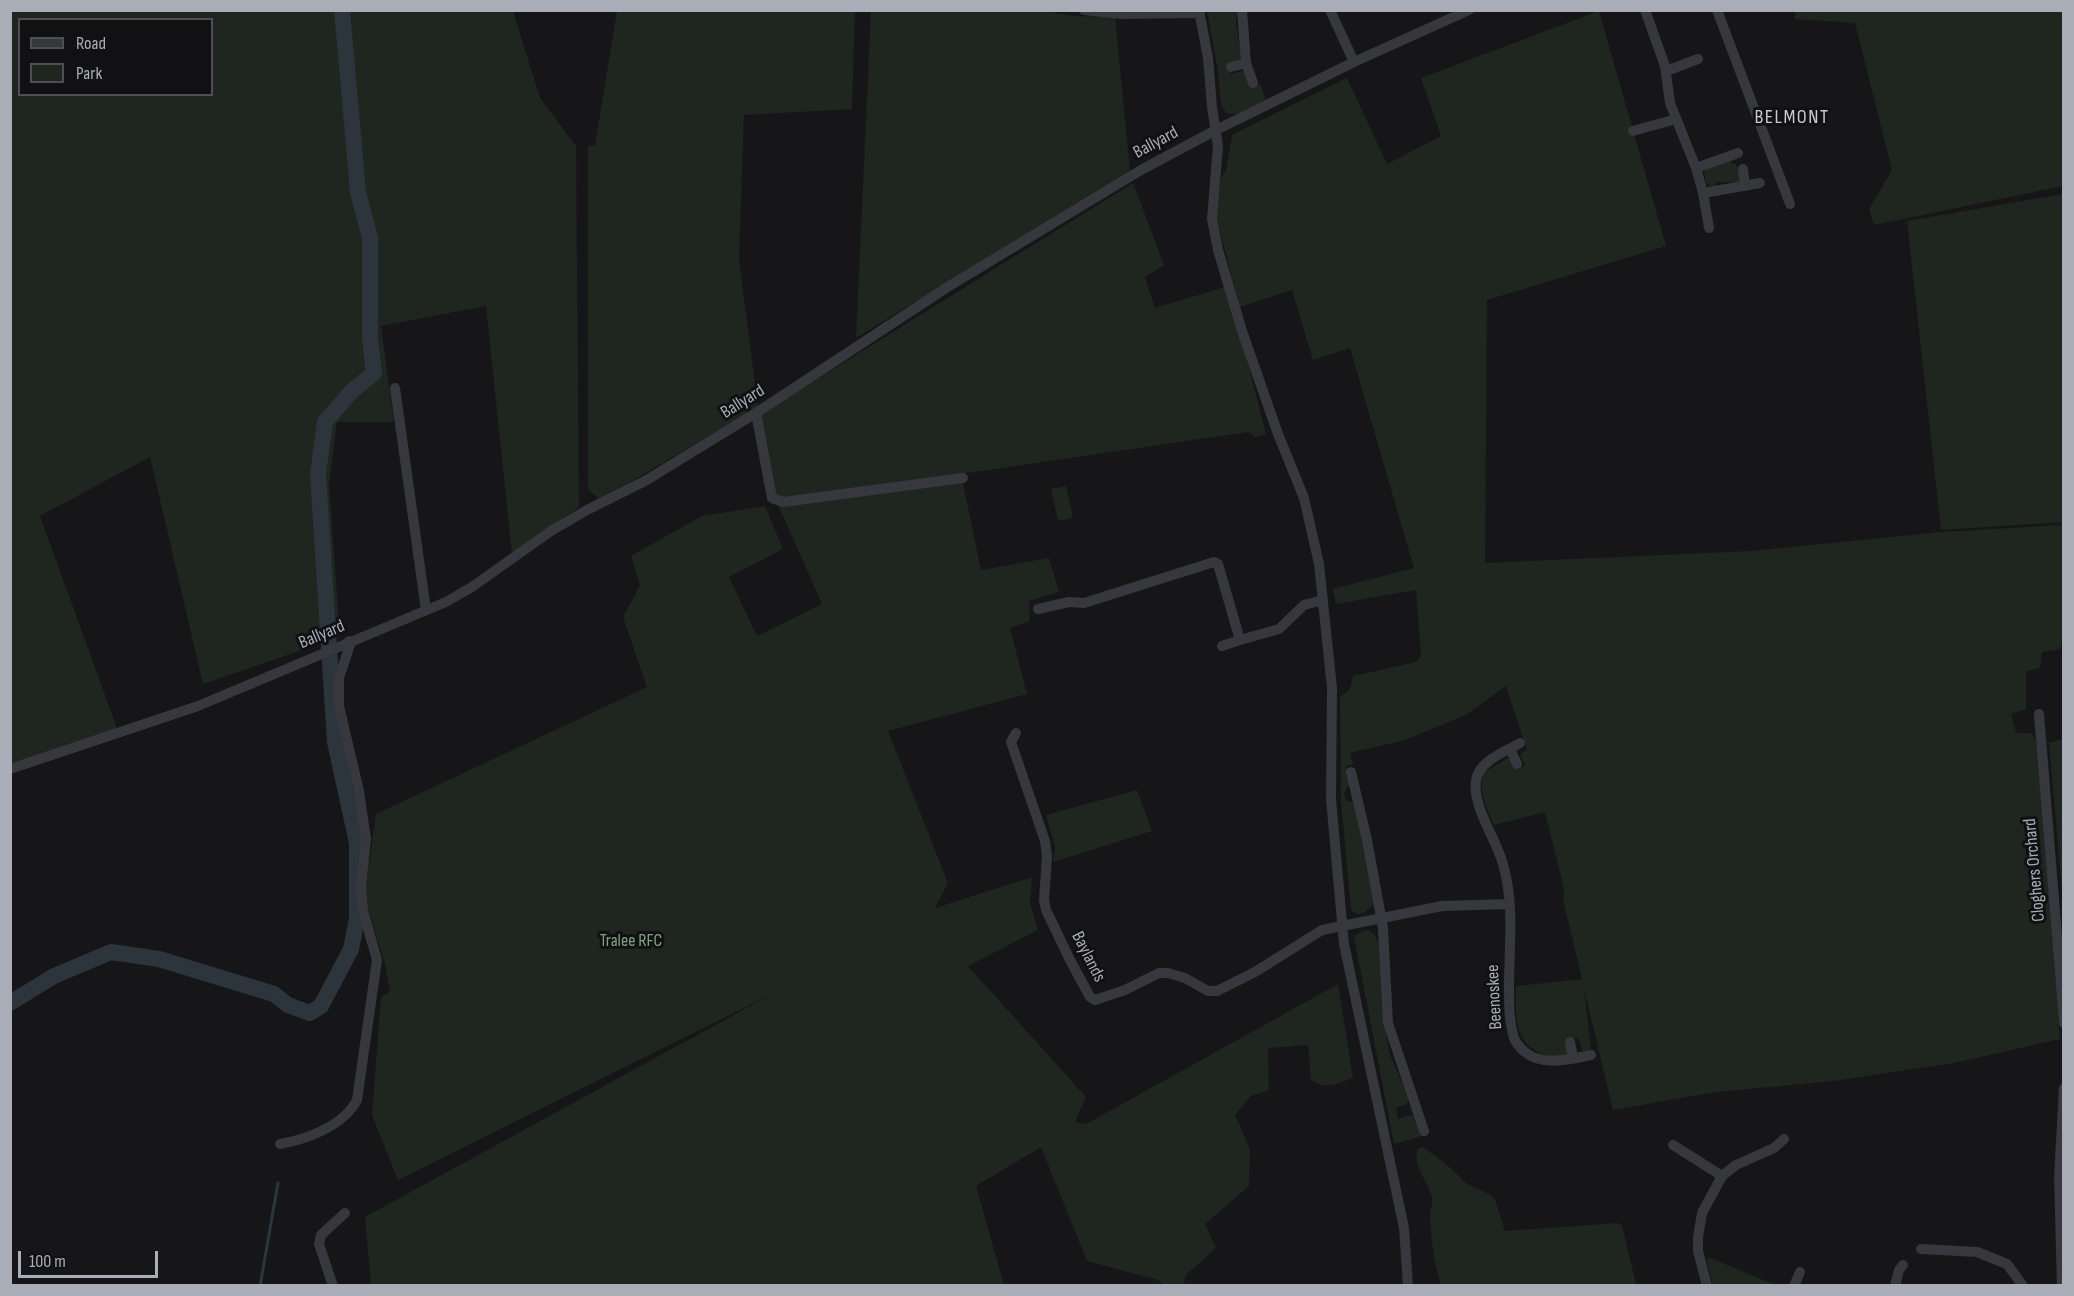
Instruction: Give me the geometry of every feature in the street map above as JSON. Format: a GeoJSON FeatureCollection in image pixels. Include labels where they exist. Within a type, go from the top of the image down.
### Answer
{"type":"FeatureCollection","features":[{"type":"Feature","properties":{"kind":"street"},"geometry":{"type":"LineString","coordinates":[[1084,10],[1144,15],[1199,12],[1208,58],[1218,146],[1212,219],[1218,250],[1242,331],[1278,434],[1304,498],[1319,564],[1332,688],[1331,799],[1344,944],[1404,1228],[1408,1286]]}},
{"type":"Feature","properties":{"kind":"street"},"geometry":{"type":"LineString","coordinates":[[1242,10],[1246,63],[1253,83]]}},
{"type":"Feature","properties":{"kind":"street"},"geometry":{"type":"LineString","coordinates":[[1330,10],[1354,62]]}},
{"type":"Feature","properties":{"kind":"street","name":"Ballyard"},"geometry":{"type":"LineString","coordinates":[[10,769],[198,706],[426,610],[472,587],[551,531],[645,481],[756,413],[946,288],[1141,170],[1216,130],[1449,15],[1469,10]]}},
{"type":"Feature","properties":{"kind":"street"},"geometry":{"type":"LineString","coordinates":[[1645,10],[1666,71],[1670,103],[1696,168],[1709,228]]}},
{"type":"Feature","properties":{"kind":"street"},"geometry":{"type":"LineString","coordinates":[[1717,10],[1790,204]]}},
{"type":"Feature","properties":{"kind":"street"},"geometry":{"type":"LineString","coordinates":[[1666,71],[1698,58]]}},
{"type":"Feature","properties":{"kind":"street"},"geometry":{"type":"LineString","coordinates":[[1231,67],[1246,63]]}},
{"type":"Feature","properties":{"kind":"street"},"geometry":{"type":"LineString","coordinates":[[1633,131],[1676,119]]}},
{"type":"Feature","properties":{"kind":"street"},"geometry":{"type":"LineString","coordinates":[[1696,168],[1737,153]]}},
{"type":"Feature","properties":{"kind":"street"},"geometry":{"type":"LineString","coordinates":[[1743,169],[1745,186]]}},
{"type":"Feature","properties":{"kind":"street"},"geometry":{"type":"LineString","coordinates":[[1703,193],[1760,183]]}},
{"type":"Feature","properties":{"kind":"street"},"geometry":{"type":"LineString","coordinates":[[395,388],[426,610]]}},
{"type":"Feature","properties":{"kind":"street"},"geometry":{"type":"LineString","coordinates":[[756,413],[772,498],[783,502],[963,478]]}},
{"type":"Feature","properties":{"kind":"street"},"geometry":{"type":"LineString","coordinates":[[1038,609],[1069,602],[1084,603],[1214,562],[1218,564],[1240,640]]}},
{"type":"Feature","properties":{"kind":"street"},"geometry":{"type":"LineString","coordinates":[[1222,646],[1279,629],[1304,606],[1323,600]]}},
{"type":"Feature","properties":{"kind":"street"},"geometry":{"type":"LineString","coordinates":[[280,1144],[303,1140],[344,1117],[357,1100],[377,960],[363,911],[361,886],[366,839],[360,800],[339,706],[339,678],[350,645],[344,643]]}},
{"type":"Feature","properties":{"kind":"street","name":"Cloghers Orchard"},"geometry":{"type":"LineString","coordinates":[[2039,714],[2064,1023]]}},
{"type":"Feature","properties":{"kind":"street","name":"Baylands"},"geometry":{"type":"LineString","coordinates":[[1016,733],[1011,742],[1045,841],[1047,856],[1044,900],[1046,910],[1090,997],[1095,999],[1108,997],[1159,973],[1185,978],[1208,991],[1216,991],[1256,972],[1322,930],[1342,925]]}},
{"type":"Feature","properties":{"kind":"street","name":"Beenoskee"},"geometry":{"type":"LineString","coordinates":[[1517,764],[1515,746],[1484,765],[1479,770],[1476,781],[1476,792],[1489,832],[1502,861],[1509,904],[1510,1011],[1514,1040],[1524,1052],[1540,1060],[1591,1055]]}},
{"type":"Feature","properties":{"kind":"street"},"geometry":{"type":"LineString","coordinates":[[1351,772],[1382,919],[1388,1023],[1424,1131]]}},
{"type":"Feature","properties":{"kind":"street"},"geometry":{"type":"LineString","coordinates":[[1342,925],[1442,906],[1509,904]]}},
{"type":"Feature","properties":{"kind":"street"},"geometry":{"type":"LineString","coordinates":[[1570,1042],[1573,1058]]}},
{"type":"Feature","properties":{"kind":"street"},"geometry":{"type":"LineString","coordinates":[[2062,1286],[2059,1177],[2064,1088]]}},
{"type":"Feature","properties":{"kind":"street"},"geometry":{"type":"LineString","coordinates":[[1707,1286],[1698,1251],[1702,1213],[1722,1176],[1736,1165],[1774,1148],[1784,1139]]}},
{"type":"Feature","properties":{"kind":"street"},"geometry":{"type":"LineString","coordinates":[[1673,1145],[1722,1176]]}},
{"type":"Feature","properties":{"kind":"street"},"geometry":{"type":"LineString","coordinates":[[333,1286],[319,1245],[321,1235],[345,1213]]}},
{"type":"Feature","properties":{"kind":"street"},"geometry":{"type":"LineString","coordinates":[[1921,1249],[1977,1252],[2007,1264],[2023,1286]]}},
{"type":"Feature","properties":{"kind":"street"},"geometry":{"type":"LineString","coordinates":[[1895,1286],[1899,1270],[1903,1265]]}},
{"type":"Feature","properties":{"kind":"street"},"geometry":{"type":"LineString","coordinates":[[1794,1286],[1800,1272]]}},
{"type":"Feature","properties":{"kind":"green space"},"geometry":{"type":"Polygon","coordinates":[[[1037,10],[1075,16],[1115,17],[1130,171],[856,338],[871,11],[1037,10]]]}},
{"type":"Feature","properties":{"kind":"green space"},"geometry":{"type":"Polygon","coordinates":[[[1796,10],[1894,10],[1895,13],[1906,10],[2063,11],[2063,186],[1874,225],[1869,209],[1892,170],[1855,23],[1794,19],[1796,10]]]}},
{"type":"Feature","properties":{"kind":"green space"},"geometry":{"type":"Polygon","coordinates":[[[10,11],[513,11],[540,98],[576,146],[579,507],[512,554],[486,306],[381,326],[394,422],[337,422],[329,485],[340,637],[203,684],[150,457],[40,516],[117,728],[91,743],[11,763],[10,11]]]}},
{"type":"Feature","properties":{"kind":"green space"},"geometry":{"type":"Polygon","coordinates":[[[617,11],[855,11],[852,109],[744,115],[739,259],[758,407],[600,500],[588,489],[588,146],[595,145],[617,11]]]}},
{"type":"Feature","properties":{"kind":"green space"},"geometry":{"type":"Polygon","coordinates":[[[1207,11],[1237,11],[1236,23],[1241,56],[1239,60],[1228,66],[1231,74],[1245,72],[1253,88],[1260,84],[1266,100],[1237,114],[1226,113],[1221,104],[1218,71],[1207,11]]]}},
{"type":"Feature","properties":{"kind":"green space"},"geometry":{"type":"Polygon","coordinates":[[[1599,11],[1666,246],[1487,300],[1485,563],[1751,551],[1941,532],[2063,525],[2064,632],[2060,649],[2042,652],[2040,668],[2026,671],[2026,709],[2011,714],[2016,733],[2031,733],[2037,741],[2060,1039],[1954,1063],[1833,1081],[1716,1092],[1613,1110],[1584,988],[1591,1050],[1583,1051],[1578,1038],[1567,1039],[1569,1055],[1548,1056],[1527,1044],[1518,1027],[1516,986],[1582,979],[1563,899],[1564,889],[1545,812],[1494,825],[1484,799],[1483,773],[1506,759],[1512,759],[1517,769],[1525,766],[1520,754],[1527,750],[1506,686],[1466,715],[1405,740],[1350,753],[1353,764],[1346,766],[1350,784],[1344,793],[1346,801],[1352,802],[1356,809],[1374,903],[1365,912],[1357,914],[1351,910],[1341,801],[1340,697],[1350,689],[1353,676],[1416,662],[1421,656],[1416,590],[1336,604],[1333,589],[1414,568],[1350,348],[1313,360],[1292,290],[1240,307],[1216,217],[1221,178],[1226,171],[1232,135],[1347,78],[1387,164],[1441,136],[1421,78],[1599,11]]]}},
{"type":"Feature","properties":{"kind":"green space"},"geometry":{"type":"Polygon","coordinates":[[[1731,160],[1732,164],[1735,163],[1738,168],[1741,168],[1740,182],[1717,182],[1714,187],[1706,184],[1704,171],[1707,168],[1731,160]]]}},
{"type":"Feature","properties":{"kind":"green space","name":"Tralee RFC"},"geometry":{"type":"Polygon","coordinates":[[[1133,183],[1164,265],[1145,277],[1155,308],[1228,286],[1266,434],[1255,437],[1248,432],[961,474],[981,570],[1049,558],[1059,592],[1029,601],[1030,621],[1010,628],[1027,694],[888,731],[948,883],[935,908],[1032,877],[1030,903],[1038,930],[968,966],[1086,1097],[1075,1122],[1086,1124],[1338,984],[1353,1078],[1332,1085],[1322,1085],[1311,1080],[1308,1045],[1268,1048],[1269,1090],[1251,1096],[1235,1115],[1250,1149],[1249,1186],[1205,1224],[1216,1248],[1185,1276],[1184,1285],[1164,1285],[1158,1280],[1087,1261],[1041,1147],[976,1186],[1004,1285],[371,1285],[365,1217],[772,994],[398,1180],[372,1115],[381,997],[390,992],[385,964],[364,898],[376,814],[647,687],[623,617],[640,585],[631,556],[702,516],[765,506],[783,549],[729,577],[757,636],[822,604],[775,498],[756,417],[1133,183]]]}},
{"type":"Feature","properties":{"kind":"green space"},"geometry":{"type":"Polygon","coordinates":[[[2063,194],[2063,522],[1941,530],[1907,221],[2063,194]]]}},
{"type":"Feature","properties":{"kind":"green space"},"geometry":{"type":"Polygon","coordinates":[[[1066,486],[1073,518],[1058,521],[1051,489],[1066,486]]]}},
{"type":"Feature","properties":{"kind":"green space"},"geometry":{"type":"Polygon","coordinates":[[[2064,739],[2063,901],[2049,743],[2064,739]]]}},
{"type":"Feature","properties":{"kind":"green space"},"geometry":{"type":"Polygon","coordinates":[[[1137,790],[1152,831],[1053,862],[1055,847],[1046,815],[1137,790]]]}},
{"type":"Feature","properties":{"kind":"green space"},"geometry":{"type":"Polygon","coordinates":[[[1367,930],[1374,934],[1381,948],[1386,1034],[1390,1055],[1409,1099],[1407,1104],[1396,1108],[1398,1119],[1411,1115],[1414,1117],[1422,1136],[1394,1144],[1354,937],[1367,930]]]}},
{"type":"Feature","properties":{"kind":"green space"},"geometry":{"type":"Polygon","coordinates":[[[1423,1147],[1467,1184],[1495,1199],[1505,1231],[1618,1223],[1622,1225],[1636,1285],[1441,1285],[1431,1234],[1432,1198],[1416,1155],[1418,1149],[1423,1147]]]}},
{"type":"Feature","properties":{"kind":"green space"},"geometry":{"type":"Polygon","coordinates":[[[1708,1257],[1779,1285],[1713,1285],[1707,1262],[1708,1257]]]}},
{"type":"Feature","properties":{"kind":"waterway"},"geometry":{"type":"LineString","coordinates":[[10,1003],[54,976],[111,952],[159,959],[274,994],[288,1005],[310,1013],[321,1006],[351,949],[357,919],[357,843],[335,742],[318,474],[325,422],[352,391],[374,373],[370,338],[370,238],[358,192],[342,10]]}},
{"type":"Feature","properties":{"kind":"waterway"},"geometry":{"type":"LineString","coordinates":[[260,1286],[278,1183]]}},
{"type":"Feature","properties":{"kind":"district","name":"BELMONT"},"geometry":{"type":"Point","coordinates":[1792,118]}}]}
